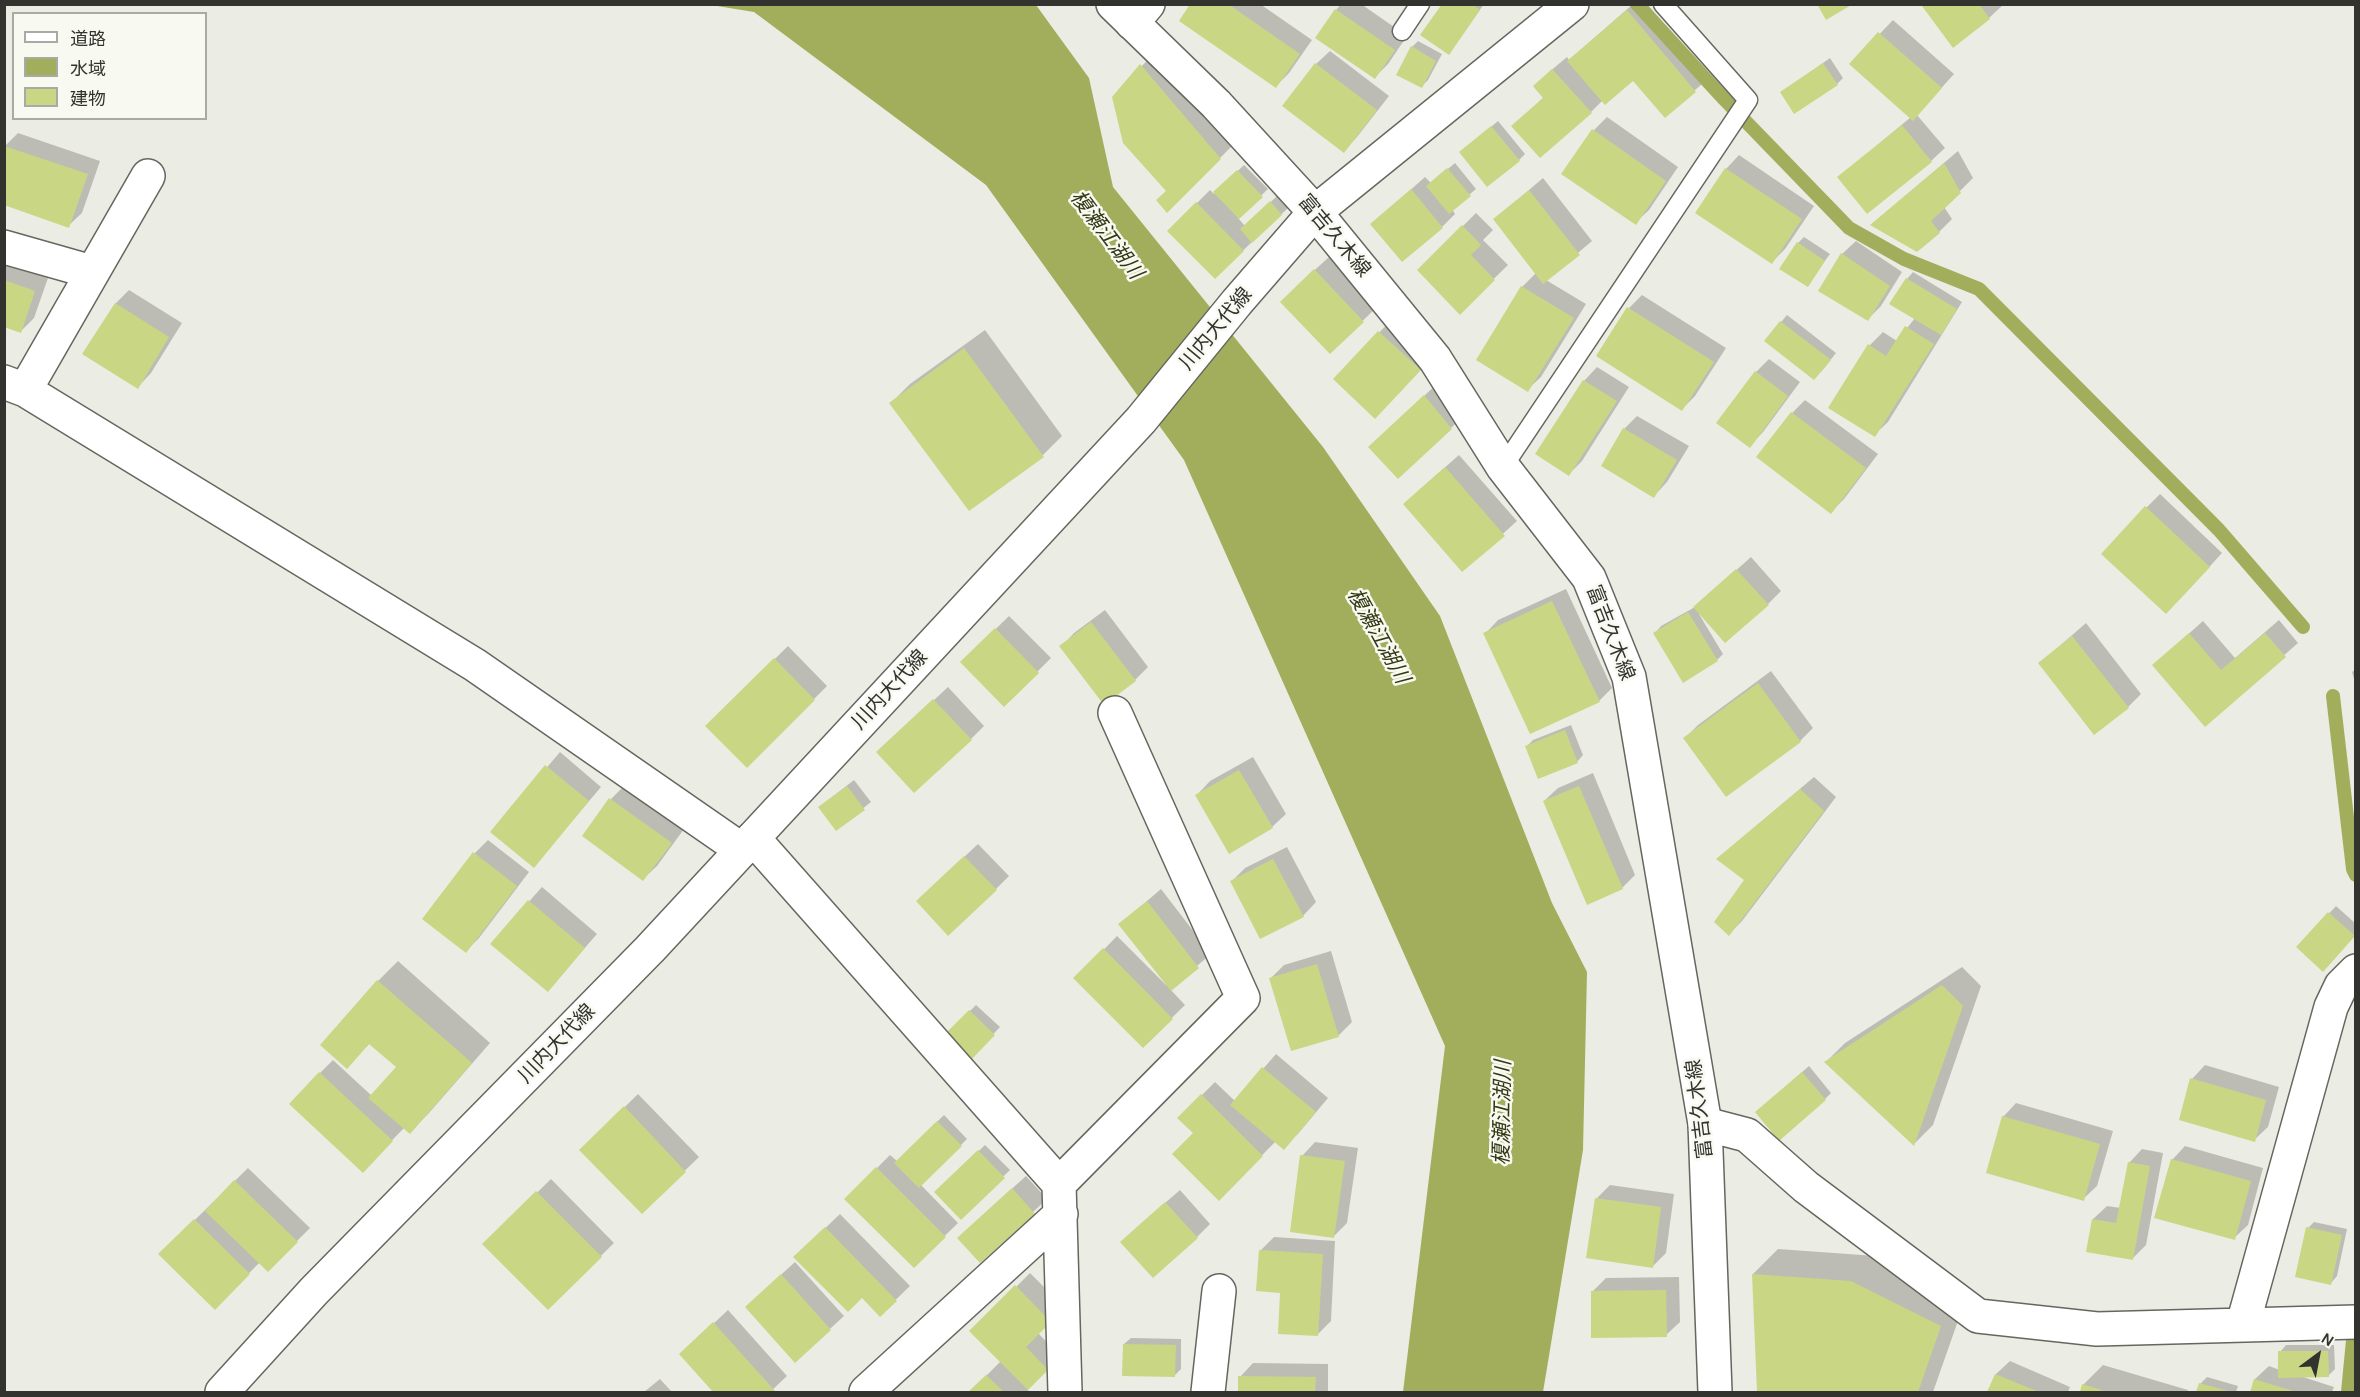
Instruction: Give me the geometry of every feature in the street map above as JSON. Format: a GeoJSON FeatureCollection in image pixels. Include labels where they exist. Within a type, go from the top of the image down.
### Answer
{"type":"FeatureCollection","features":[{"type":"Feature","properties":{"kind":"street","name":"川内大代線"},"geometry":{"type":"LineString","coordinates":[[222,1392],[314,1291],[650,949],[1141,420],[1237,302],[1315,212],[1572,4]]}},
{"type":"Feature","properties":{"kind":"street","name":"富吉久木線"},"geometry":{"type":"LineString","coordinates":[[1131,10],[1315,212],[1435,359],[1503,467],[1589,578],[1629,677],[1706,1124],[1715,1392]]}},
{"type":"Feature","properties":{"kind":"street"},"geometry":{"type":"LineString","coordinates":[[147,176],[92,272],[15,386],[475,665],[748,844],[1060,1198],[1065,1392]]}},
{"type":"Feature","properties":{"kind":"street"},"geometry":{"type":"LineString","coordinates":[[4,247],[92,272]]}},
{"type":"Feature","properties":{"kind":"street"},"geometry":{"type":"LineString","coordinates":[[866,1392],[1060,1198],[1243,998],[1115,713]]}},
{"type":"Feature","properties":{"kind":"street"},"geometry":{"type":"LineString","coordinates":[[2243,1324],[2331,1007],[2341,987],[2355,971]]}},
{"type":"Feature","properties":{"kind":"street"},"geometry":{"type":"LineString","coordinates":[[1706,1124],[1747,1135],[1806,1187],[1978,1316],[2097,1329],[2350,1322]]}},
{"type":"Feature","properties":{"kind":"street"},"geometry":{"type":"LineString","coordinates":[[1208,1392],[1219,1291]]}},
{"type":"Feature","properties":{"kind":"lane"},"geometry":{"type":"LineString","coordinates":[[1402,31],[1420,4]]}},
{"type":"Feature","properties":{"kind":"lane"},"geometry":{"type":"LineString","coordinates":[[1503,467],[1748,100],[1663,4]]}},
{"type":"Feature","properties":{"kind":"water","name":"榎瀬江湖川"},"geometry":{"type":"Polygon","coordinates":[[[711,5],[1036,5],[1089,78],[1113,187],[1323,447],[1440,616],[1552,903],[1587,972],[1583,1150],[1543,1392],[1403,1392],[1445,1046],[1184,460],[986,185],[754,12],[711,5]]]}},
{"type":"Feature","properties":{"kind":"building"},"geometry":{"type":"Polygon","coordinates":[[[1190,4],[1228,4],[1300,54],[1276,88],[1179,21],[1190,4]]]}},
{"type":"Feature","properties":{"kind":"building"},"geometry":{"type":"Polygon","coordinates":[[[1442,4],[1472,4],[1480,10],[1449,55],[1420,35],[1442,4]]]}},
{"type":"Feature","properties":{"kind":"building"},"geometry":{"type":"Polygon","coordinates":[[[1817,4],[1853,4],[1826,20],[1817,4]]]}},
{"type":"Feature","properties":{"kind":"building"},"geometry":{"type":"Polygon","coordinates":[[[1924,4],[1979,4],[1990,19],[1953,48],[1922,6],[1924,4]]]}},
{"type":"Feature","properties":{"kind":"building"},"geometry":{"type":"Polygon","coordinates":[[[1335,9],[1395,50],[1375,79],[1315,38],[1335,9]]]}},
{"type":"Feature","properties":{"kind":"building"},"geometry":{"type":"Polygon","coordinates":[[[1627,10],[1696,92],[1665,118],[1633,81],[1605,105],[1567,61],[1627,10]]]}},
{"type":"Feature","properties":{"kind":"building"},"geometry":{"type":"Polygon","coordinates":[[[1878,32],[1942,88],[1913,121],[1849,64],[1878,32]]]}},
{"type":"Feature","properties":{"kind":"building"},"geometry":{"type":"Polygon","coordinates":[[[1411,46],[1436,61],[1422,88],[1396,75],[1411,46]]]}},
{"type":"Feature","properties":{"kind":"building"},"geometry":{"type":"Polygon","coordinates":[[[1315,63],[1377,110],[1344,153],[1282,106],[1315,63]]]}},
{"type":"Feature","properties":{"kind":"building"},"geometry":{"type":"Polygon","coordinates":[[[1823,63],[1838,85],[1794,114],[1780,92],[1823,63]]]}},
{"type":"Feature","properties":{"kind":"building"},"geometry":{"type":"Polygon","coordinates":[[[1140,64],[1221,159],[1167,213],[1156,200],[1166,191],[1123,143],[1112,97],[1140,64]]]}},
{"type":"Feature","properties":{"kind":"building"},"geometry":{"type":"Polygon","coordinates":[[[1552,69],[1592,113],[1540,158],[1511,126],[1543,98],[1533,86],[1552,69]]]}},
{"type":"Feature","properties":{"kind":"building"},"geometry":{"type":"Polygon","coordinates":[[[1902,125],[1932,162],[1867,214],[1837,177],[1902,125]]]}},
{"type":"Feature","properties":{"kind":"building"},"geometry":{"type":"Polygon","coordinates":[[[1491,126],[1520,161],[1487,187],[1459,152],[1491,126]]]}},
{"type":"Feature","properties":{"kind":"building"},"geometry":{"type":"Polygon","coordinates":[[[1592,129],[1666,181],[1636,225],[1561,174],[1592,129]]]}},
{"type":"Feature","properties":{"kind":"building"},"geometry":{"type":"Polygon","coordinates":[[[4,146],[88,174],[69,228],[4,205],[4,146]]]}},
{"type":"Feature","properties":{"kind":"building"},"geometry":{"type":"Polygon","coordinates":[[[1944,163],[1961,193],[1931,221],[1940,233],[1917,252],[1870,225],[1944,163]]]}},
{"type":"Feature","properties":{"kind":"building"},"geometry":{"type":"Polygon","coordinates":[[[1447,168],[1471,196],[1449,214],[1426,186],[1447,168]]]}},
{"type":"Feature","properties":{"kind":"building"},"geometry":{"type":"Polygon","coordinates":[[[1725,168],[1802,219],[1772,264],[1695,213],[1725,168]]]}},
{"type":"Feature","properties":{"kind":"building"},"geometry":{"type":"Polygon","coordinates":[[[1237,170],[1263,197],[1239,219],[1213,192],[1237,170]]]}},
{"type":"Feature","properties":{"kind":"building"},"geometry":{"type":"Polygon","coordinates":[[[1411,189],[1443,228],[1402,262],[1370,224],[1411,189]]]}},
{"type":"Feature","properties":{"kind":"building"},"geometry":{"type":"Polygon","coordinates":[[[1529,190],[1580,255],[1543,284],[1493,219],[1529,190]]]}},
{"type":"Feature","properties":{"kind":"building"},"geometry":{"type":"Polygon","coordinates":[[[1270,201],[1282,215],[1252,243],[1240,229],[1270,201]]]}},
{"type":"Feature","properties":{"kind":"building"},"geometry":{"type":"Polygon","coordinates":[[[1196,202],[1244,251],[1215,279],[1167,231],[1196,202]]]}},
{"type":"Feature","properties":{"kind":"building"},"geometry":{"type":"Polygon","coordinates":[[[1462,225],[1481,245],[1471,255],[1495,280],[1460,315],[1417,270],[1462,225]]]}},
{"type":"Feature","properties":{"kind":"building"},"geometry":{"type":"Polygon","coordinates":[[[1797,242],[1825,261],[1808,287],[1779,269],[1797,242]]]}},
{"type":"Feature","properties":{"kind":"building"},"geometry":{"type":"Polygon","coordinates":[[[1841,253],[1890,286],[1868,321],[1818,291],[1841,253]]]}},
{"type":"Feature","properties":{"kind":"building"},"geometry":{"type":"Polygon","coordinates":[[[1314,269],[1364,322],[1330,354],[1280,302],[1314,269]]]}},
{"type":"Feature","properties":{"kind":"building"},"geometry":{"type":"Polygon","coordinates":[[[1906,278],[1957,309],[1941,335],[1889,304],[1906,278]]]}},
{"type":"Feature","properties":{"kind":"building"},"geometry":{"type":"Polygon","coordinates":[[[4,280],[35,291],[21,333],[4,327],[4,280]]]}},
{"type":"Feature","properties":{"kind":"building"},"geometry":{"type":"Polygon","coordinates":[[[1521,286],[1574,318],[1528,392],[1476,360],[1521,286]]]}},
{"type":"Feature","properties":{"kind":"building"},"geometry":{"type":"Polygon","coordinates":[[[115,303],[169,337],[138,389],[82,354],[115,303]]]}},
{"type":"Feature","properties":{"kind":"building"},"geometry":{"type":"Polygon","coordinates":[[[1627,307],[1714,362],[1682,411],[1596,356],[1627,307]]]}},
{"type":"Feature","properties":{"kind":"building"},"geometry":{"type":"Polygon","coordinates":[[[1780,321],[1831,360],[1814,380],[1764,341],[1780,321]]]}},
{"type":"Feature","properties":{"kind":"building"},"geometry":{"type":"Polygon","coordinates":[[[1905,326],[1934,344],[1875,437],[1828,408],[1868,344],[1886,356],[1905,326]]]}},
{"type":"Feature","properties":{"kind":"building"},"geometry":{"type":"Polygon","coordinates":[[[1378,331],[1421,370],[1375,419],[1333,379],[1378,331]]]}},
{"type":"Feature","properties":{"kind":"building"},"geometry":{"type":"Polygon","coordinates":[[[964,348],[1044,457],[969,511],[889,403],[964,348]]]}},
{"type":"Feature","properties":{"kind":"building"},"geometry":{"type":"Polygon","coordinates":[[[1755,371],[1788,396],[1750,448],[1716,423],[1755,371]]]}},
{"type":"Feature","properties":{"kind":"building"},"geometry":{"type":"Polygon","coordinates":[[[1583,380],[1617,401],[1569,476],[1535,454],[1583,380]]]}},
{"type":"Feature","properties":{"kind":"building"},"geometry":{"type":"Polygon","coordinates":[[[1424,395],[1452,429],[1398,479],[1368,447],[1424,395]]]}},
{"type":"Feature","properties":{"kind":"building"},"geometry":{"type":"Polygon","coordinates":[[[1791,412],[1866,468],[1831,514],[1756,457],[1791,412]]]}},
{"type":"Feature","properties":{"kind":"building"},"geometry":{"type":"Polygon","coordinates":[[[1623,428],[1677,460],[1654,498],[1601,466],[1623,428]]]}},
{"type":"Feature","properties":{"kind":"building"},"geometry":{"type":"Polygon","coordinates":[[[1445,467],[1505,536],[1462,572],[1403,504],[1445,467]]]}},
{"type":"Feature","properties":{"kind":"building"},"geometry":{"type":"Polygon","coordinates":[[[2145,506],[2210,567],[2166,614],[2101,554],[2145,506]]]}},
{"type":"Feature","properties":{"kind":"building"},"geometry":{"type":"Polygon","coordinates":[[[1736,569],[1769,605],[1725,643],[1693,607],[1736,569]]]}},
{"type":"Feature","properties":{"kind":"building"},"geometry":{"type":"Polygon","coordinates":[[[1552,601],[1600,702],[1530,734],[1483,633],[1552,601]]]}},
{"type":"Feature","properties":{"kind":"building"},"geometry":{"type":"Polygon","coordinates":[[[1688,612],[1718,661],[1683,683],[1653,633],[1688,612]]]}},
{"type":"Feature","properties":{"kind":"building"},"geometry":{"type":"Polygon","coordinates":[[[1091,622],[1136,681],[1104,705],[1059,646],[1091,622]]]}},
{"type":"Feature","properties":{"kind":"building"},"geometry":{"type":"Polygon","coordinates":[[[995,628],[1039,673],[1004,707],[960,662],[995,628]]]}},
{"type":"Feature","properties":{"kind":"building"},"geometry":{"type":"Polygon","coordinates":[[[2189,633],[2221,670],[2265,633],[2286,657],[2205,727],[2152,665],[2189,633]]]}},
{"type":"Feature","properties":{"kind":"building"},"geometry":{"type":"Polygon","coordinates":[[[2072,636],[2129,708],[2094,735],[2038,663],[2072,636]]]}},
{"type":"Feature","properties":{"kind":"building"},"geometry":{"type":"Polygon","coordinates":[[[774,658],[815,700],[747,768],[705,726],[774,658]]]}},
{"type":"Feature","properties":{"kind":"building"},"geometry":{"type":"Polygon","coordinates":[[[1758,683],[1801,742],[1726,797],[1683,738],[1758,683]]]}},
{"type":"Feature","properties":{"kind":"building"},"geometry":{"type":"Polygon","coordinates":[[[933,699],[972,740],[914,793],[876,752],[933,699]]]}},
{"type":"Feature","properties":{"kind":"building"},"geometry":{"type":"Polygon","coordinates":[[[1565,730],[1578,763],[1538,779],[1525,746],[1565,730]]]}},
{"type":"Feature","properties":{"kind":"building"},"geometry":{"type":"Polygon","coordinates":[[[545,765],[589,801],[534,868],[490,832],[545,765]]]}},
{"type":"Feature","properties":{"kind":"building"},"geometry":{"type":"Polygon","coordinates":[[[1239,770],[1273,828],[1229,854],[1195,795],[1239,770]]]}},
{"type":"Feature","properties":{"kind":"building"},"geometry":{"type":"Polygon","coordinates":[[[847,786],[865,810],[836,831],[818,807],[847,786]]]}},
{"type":"Feature","properties":{"kind":"building"},"geometry":{"type":"Polygon","coordinates":[[[1579,786],[1623,889],[1587,905],[1543,801],[1579,786]]]}},
{"type":"Feature","properties":{"kind":"building"},"geometry":{"type":"Polygon","coordinates":[[[1800,789],[1824,811],[1729,936],[1714,922],[1744,880],[1716,859],[1800,789]]]}},
{"type":"Feature","properties":{"kind":"building"},"geometry":{"type":"Polygon","coordinates":[[[609,798],[672,843],[643,881],[582,836],[609,798]]]}},
{"type":"Feature","properties":{"kind":"building"},"geometry":{"type":"Polygon","coordinates":[[[473,852],[517,886],[466,953],[422,919],[473,852]]]}},
{"type":"Feature","properties":{"kind":"building"},"geometry":{"type":"Polygon","coordinates":[[[964,856],[997,890],[948,936],[916,901],[964,856]]]}},
{"type":"Feature","properties":{"kind":"building"},"geometry":{"type":"Polygon","coordinates":[[[1273,859],[1304,917],[1260,939],[1230,881],[1273,859]]]}},
{"type":"Feature","properties":{"kind":"building"},"geometry":{"type":"Polygon","coordinates":[[[528,900],[585,948],[548,992],[490,944],[528,900]]]}},
{"type":"Feature","properties":{"kind":"building"},"geometry":{"type":"Polygon","coordinates":[[[1147,901],[1199,968],[1171,991],[1118,924],[1147,901]]]}},
{"type":"Feature","properties":{"kind":"building"},"geometry":{"type":"Polygon","coordinates":[[[2328,912],[2355,936],[2323,972],[2296,947],[2328,912]]]}},
{"type":"Feature","properties":{"kind":"building"},"geometry":{"type":"Polygon","coordinates":[[[1103,948],[1173,1019],[1143,1048],[1073,978],[1103,948]]]}},
{"type":"Feature","properties":{"kind":"building"},"geometry":{"type":"Polygon","coordinates":[[[1317,964],[1339,1037],[1291,1051],[1269,978],[1317,964]]]}},
{"type":"Feature","properties":{"kind":"building"},"geometry":{"type":"Polygon","coordinates":[[[377,980],[472,1063],[410,1134],[368,1098],[396,1067],[369,1044],[347,1069],[320,1045],[377,980]]]}},
{"type":"Feature","properties":{"kind":"building"},"geometry":{"type":"Polygon","coordinates":[[[1942,985],[1963,1006],[1914,1146],[1824,1062],[1942,985]]]}},
{"type":"Feature","properties":{"kind":"building"},"geometry":{"type":"Polygon","coordinates":[[[969,1010],[995,1035],[970,1061],[944,1035],[969,1010]]]}},
{"type":"Feature","properties":{"kind":"building"},"geometry":{"type":"Polygon","coordinates":[[[1262,1067],[1316,1112],[1284,1150],[1230,1105],[1262,1067]]]}},
{"type":"Feature","properties":{"kind":"building"},"geometry":{"type":"Polygon","coordinates":[[[319,1072],[393,1141],[363,1173],[289,1104],[319,1072]]]}},
{"type":"Feature","properties":{"kind":"building"},"geometry":{"type":"Polygon","coordinates":[[[1802,1072],[1826,1100],[1779,1141],[1755,1112],[1802,1072]]]}},
{"type":"Feature","properties":{"kind":"building"},"geometry":{"type":"Polygon","coordinates":[[[2190,1078],[2266,1100],[2255,1142],[2179,1120],[2190,1078]]]}},
{"type":"Feature","properties":{"kind":"building"},"geometry":{"type":"Polygon","coordinates":[[[1201,1094],[1263,1156],[1219,1201],[1172,1154],[1193,1133],[1177,1118],[1201,1094]]]}},
{"type":"Feature","properties":{"kind":"building"},"geometry":{"type":"Polygon","coordinates":[[[624,1106],[686,1172],[642,1214],[579,1150],[624,1106]]]}},
{"type":"Feature","properties":{"kind":"building"},"geometry":{"type":"Polygon","coordinates":[[[2002,1116],[2100,1144],[2084,1201],[1986,1173],[2002,1116]]]}},
{"type":"Feature","properties":{"kind":"building"},"geometry":{"type":"Polygon","coordinates":[[[937,1121],[962,1146],[919,1188],[894,1163],[937,1121]]]}},
{"type":"Feature","properties":{"kind":"building"},"geometry":{"type":"Polygon","coordinates":[[[978,1150],[1005,1178],[961,1220],[934,1192],[978,1150]]]}},
{"type":"Feature","properties":{"kind":"building"},"geometry":{"type":"Polygon","coordinates":[[[1300,1155],[1345,1161],[1334,1238],[1290,1232],[1300,1155]]]}},
{"type":"Feature","properties":{"kind":"building"},"geometry":{"type":"Polygon","coordinates":[[[2171,1159],[2251,1181],[2235,1240],[2154,1218],[2171,1159]]]}},
{"type":"Feature","properties":{"kind":"building"},"geometry":{"type":"Polygon","coordinates":[[[2128,1162],[2150,1166],[2133,1260],[2086,1252],[2092,1219],[2116,1223],[2128,1162]]]}},
{"type":"Feature","properties":{"kind":"building"},"geometry":{"type":"Polygon","coordinates":[[[876,1167],[946,1237],[914,1268],[844,1199],[876,1167]]]}},
{"type":"Feature","properties":{"kind":"building"},"geometry":{"type":"Polygon","coordinates":[[[234,1180],[298,1242],[268,1272],[205,1211],[234,1180]]]}},
{"type":"Feature","properties":{"kind":"building"},"geometry":{"type":"Polygon","coordinates":[[[1012,1188],[1035,1214],[980,1263],[957,1238],[1012,1188]]]}},
{"type":"Feature","properties":{"kind":"building"},"geometry":{"type":"Polygon","coordinates":[[[536,1191],[602,1257],[548,1310],[482,1244],[536,1191]]]}},
{"type":"Feature","properties":{"kind":"building"},"geometry":{"type":"Polygon","coordinates":[[[1595,1198],[1661,1207],[1653,1268],[1586,1258],[1595,1198]]]}},
{"type":"Feature","properties":{"kind":"building"},"geometry":{"type":"Polygon","coordinates":[[[1165,1202],[1198,1238],[1153,1278],[1120,1242],[1165,1202]]]}},
{"type":"Feature","properties":{"kind":"building"},"geometry":{"type":"Polygon","coordinates":[[[194,1219],[250,1274],[215,1310],[158,1254],[194,1219]]]}},
{"type":"Feature","properties":{"kind":"building"},"geometry":{"type":"Polygon","coordinates":[[[825,1227],[897,1301],[880,1317],[862,1298],[848,1312],[793,1257],[825,1227]]]}},
{"type":"Feature","properties":{"kind":"building"},"geometry":{"type":"Polygon","coordinates":[[[2306,1227],[2342,1235],[2331,1285],[2295,1277],[2306,1227]]]}},
{"type":"Feature","properties":{"kind":"building"},"geometry":{"type":"Polygon","coordinates":[[[1259,1250],[1323,1254],[1318,1336],[1278,1334],[1280,1293],[1256,1291],[1259,1250]]]}},
{"type":"Feature","properties":{"kind":"building"},"geometry":{"type":"Polygon","coordinates":[[[781,1274],[831,1330],[795,1363],[745,1307],[781,1274]]]}},
{"type":"Feature","properties":{"kind":"building"},"geometry":{"type":"Polygon","coordinates":[[[1752,1274],[1851,1281],[1941,1326],[1918,1392],[1757,1392],[1752,1274]]]}},
{"type":"Feature","properties":{"kind":"building"},"geometry":{"type":"Polygon","coordinates":[[[1015,1285],[1051,1322],[1026,1347],[1048,1370],[1028,1390],[969,1331],[1015,1285]]]}},
{"type":"Feature","properties":{"kind":"building"},"geometry":{"type":"Polygon","coordinates":[[[1666,1290],[1667,1337],[1591,1338],[1591,1291],[1666,1290]]]}},
{"type":"Feature","properties":{"kind":"building"},"geometry":{"type":"Polygon","coordinates":[[[713,1322],[775,1391],[713,1392],[679,1354],[713,1322]]]}},
{"type":"Feature","properties":{"kind":"building"},"geometry":{"type":"Polygon","coordinates":[[[1123,1344],[1176,1345],[1175,1377],[1122,1376],[1123,1344]]]}},
{"type":"Feature","properties":{"kind":"building"},"geometry":{"type":"Polygon","coordinates":[[[2278,1351],[2328,1351],[2329,1377],[2278,1378],[2278,1351]]]}},
{"type":"Feature","properties":{"kind":"building"},"geometry":{"type":"Polygon","coordinates":[[[1995,1374],[2039,1392],[1987,1392],[1995,1374]]]}},
{"type":"Feature","properties":{"kind":"building"},"geometry":{"type":"Polygon","coordinates":[[[986,1375],[1004,1392],[968,1392],[986,1375]]]}},
{"type":"Feature","properties":{"kind":"building"},"geometry":{"type":"Polygon","coordinates":[[[1238,1376],[1316,1377],[1315,1392],[1238,1392],[1238,1376]]]}},
{"type":"Feature","properties":{"kind":"building"},"geometry":{"type":"Polygon","coordinates":[[[2254,1379],[2296,1392],[2250,1392],[2254,1379]]]}},
{"type":"Feature","properties":{"kind":"building"},"geometry":{"type":"Polygon","coordinates":[[[2199,1383],[2231,1392],[2196,1392],[2199,1383]]]}},
{"type":"Feature","properties":{"kind":"building"},"geometry":{"type":"Polygon","coordinates":[[[2082,1384],[2108,1392],[2080,1392],[2082,1384]]]}},
{"type":"Feature","properties":{"kind":"waterway"},"geometry":{"type":"LineString","coordinates":[[1637,4],[1724,99],[1849,228],[1904,259],[1979,289],[2219,530],[2303,627]]}},
{"type":"Feature","properties":{"kind":"waterway"},"geometry":{"type":"LineString","coordinates":[[2333,696],[2353,869],[2356,875]]}},
{"type":"Feature","properties":{"kind":"waterway"},"geometry":{"type":"LineString","coordinates":[[2348,1392],[2355,1320]]}}]}
